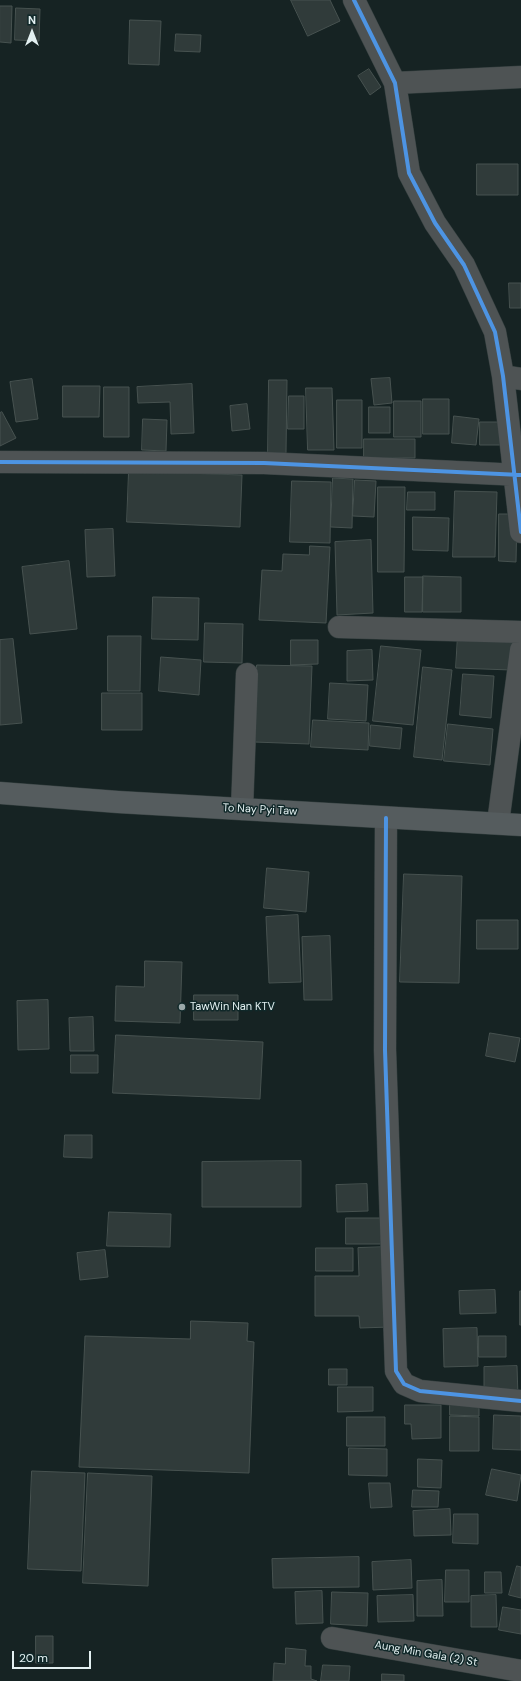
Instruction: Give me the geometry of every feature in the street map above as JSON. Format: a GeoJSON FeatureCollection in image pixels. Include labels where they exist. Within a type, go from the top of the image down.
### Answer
{"type":"FeatureCollection","features":[{"type":"Feature","properties":{"kind":"main road","name":"To Nay Pyi Taw"},"geometry":{"type":"LineString","coordinates":[[0,793],[386,818],[521,825]]}},
{"type":"Feature","properties":{"kind":"street"},"geometry":{"type":"LineString","coordinates":[[354,0],[395,83],[408,173],[435,223],[464,265],[495,332],[512,378],[521,532]]}},
{"type":"Feature","properties":{"kind":"street"},"geometry":{"type":"LineString","coordinates":[[395,83],[521,77]]}},
{"type":"Feature","properties":{"kind":"street"},"geometry":{"type":"LineString","coordinates":[[0,462],[264,463],[517,475]]}},
{"type":"Feature","properties":{"kind":"street"},"geometry":{"type":"LineString","coordinates":[[339,627],[521,632]]}},
{"type":"Feature","properties":{"kind":"street"},"geometry":{"type":"LineString","coordinates":[[498,823],[521,650]]}},
{"type":"Feature","properties":{"kind":"street"},"geometry":{"type":"LineString","coordinates":[[242,809],[247,674]]}},
{"type":"Feature","properties":{"kind":"street"},"geometry":{"type":"LineString","coordinates":[[386,818],[385,1050],[396,1371],[404,1384],[420,1391],[521,1401]]}},
{"type":"Feature","properties":{"kind":"street","name":"Aung Min Gala (2) St"},"geometry":{"type":"LineString","coordinates":[[332,1638],[521,1671]]}},
{"type":"Feature","properties":{"kind":"building"},"geometry":{"type":"Polygon","coordinates":[[[291,0],[330,0],[340,21],[308,36],[291,0]]]}},
{"type":"Feature","properties":{"kind":"building"},"geometry":{"type":"Polygon","coordinates":[[[0,6],[12,6],[11,43],[0,42],[0,6]]]}},
{"type":"Feature","properties":{"kind":"building"},"geometry":{"type":"Polygon","coordinates":[[[16,8],[40,9],[39,41],[15,40],[16,8]]]}},
{"type":"Feature","properties":{"kind":"building"},"geometry":{"type":"Polygon","coordinates":[[[130,20],[161,21],[159,65],[129,64],[130,20]]]}},
{"type":"Feature","properties":{"kind":"building"},"geometry":{"type":"Polygon","coordinates":[[[176,34],[201,35],[200,52],[175,51],[176,34]]]}},
{"type":"Feature","properties":{"kind":"building"},"geometry":{"type":"Polygon","coordinates":[[[369,69],[381,87],[370,95],[358,76],[369,69]]]}},
{"type":"Feature","properties":{"kind":"building"},"geometry":{"type":"Polygon","coordinates":[[[477,164],[518,164],[518,195],[477,195],[477,164]]]}},
{"type":"Feature","properties":{"kind":"building"},"geometry":{"type":"Polygon","coordinates":[[[509,283],[521,283],[521,308],[510,308],[509,283]]]}},
{"type":"Feature","properties":{"kind":"building"},"geometry":{"type":"Polygon","coordinates":[[[390,378],[392,403],[374,405],[371,379],[390,378]]]}},
{"type":"Feature","properties":{"kind":"building"},"geometry":{"type":"Polygon","coordinates":[[[32,379],[38,419],[16,422],[10,382],[32,379]]]}},
{"type":"Feature","properties":{"kind":"building"},"geometry":{"type":"Polygon","coordinates":[[[269,380],[287,380],[286,453],[268,453],[269,380]]]}},
{"type":"Feature","properties":{"kind":"building"},"geometry":{"type":"Polygon","coordinates":[[[192,384],[194,433],[171,434],[170,402],[138,403],[137,387],[192,384]]]}},
{"type":"Feature","properties":{"kind":"building"},"geometry":{"type":"Polygon","coordinates":[[[63,386],[100,386],[99,417],[63,417],[63,386]]]}},
{"type":"Feature","properties":{"kind":"building"},"geometry":{"type":"Polygon","coordinates":[[[104,387],[129,387],[129,437],[104,437],[104,387]]]}},
{"type":"Feature","properties":{"kind":"building"},"geometry":{"type":"Polygon","coordinates":[[[306,388],[332,388],[334,450],[308,450],[306,388]]]}},
{"type":"Feature","properties":{"kind":"building"},"geometry":{"type":"Polygon","coordinates":[[[289,396],[304,396],[304,429],[288,429],[289,396]]]}},
{"type":"Feature","properties":{"kind":"building"},"geometry":{"type":"Polygon","coordinates":[[[423,399],[449,399],[449,434],[423,434],[423,399]]]}},
{"type":"Feature","properties":{"kind":"building"},"geometry":{"type":"Polygon","coordinates":[[[337,400],[362,400],[362,448],[337,448],[337,400]]]}},
{"type":"Feature","properties":{"kind":"building"},"geometry":{"type":"Polygon","coordinates":[[[394,401],[421,401],[421,437],[394,437],[394,401]]]}},
{"type":"Feature","properties":{"kind":"building"},"geometry":{"type":"Polygon","coordinates":[[[247,404],[250,429],[232,431],[230,406],[247,404]]]}},
{"type":"Feature","properties":{"kind":"building"},"geometry":{"type":"Polygon","coordinates":[[[369,407],[390,407],[390,433],[369,433],[369,407]]]}},
{"type":"Feature","properties":{"kind":"building"},"geometry":{"type":"Polygon","coordinates":[[[2,412],[16,438],[0,446],[0,413],[2,412]]]}},
{"type":"Feature","properties":{"kind":"building"},"geometry":{"type":"Polygon","coordinates":[[[454,416],[479,419],[476,445],[452,443],[454,416]]]}},
{"type":"Feature","properties":{"kind":"building"},"geometry":{"type":"Polygon","coordinates":[[[143,419],[167,420],[166,451],[142,450],[143,419]]]}},
{"type":"Feature","properties":{"kind":"building"},"geometry":{"type":"Polygon","coordinates":[[[480,422],[505,422],[505,445],[480,445],[480,422]]]}},
{"type":"Feature","properties":{"kind":"building"},"geometry":{"type":"Polygon","coordinates":[[[364,439],[415,439],[415,458],[364,458],[364,439]]]}},
{"type":"Feature","properties":{"kind":"building"},"geometry":{"type":"Polygon","coordinates":[[[129,471],[242,475],[240,527],[127,522],[129,471]]]}},
{"type":"Feature","properties":{"kind":"building"},"geometry":{"type":"Polygon","coordinates":[[[333,478],[353,479],[352,528],[331,527],[333,478]]]}},
{"type":"Feature","properties":{"kind":"building"},"geometry":{"type":"Polygon","coordinates":[[[355,480],[376,481],[374,517],[353,516],[355,480]]]}},
{"type":"Feature","properties":{"kind":"building"},"geometry":{"type":"Polygon","coordinates":[[[292,481],[331,482],[330,543],[290,542],[292,481]]]}},
{"type":"Feature","properties":{"kind":"building"},"geometry":{"type":"Polygon","coordinates":[[[378,487],[405,487],[404,572],[378,572],[378,487]]]}},
{"type":"Feature","properties":{"kind":"building"},"geometry":{"type":"Polygon","coordinates":[[[455,491],[497,492],[495,557],[453,557],[455,491]]]}},
{"type":"Feature","properties":{"kind":"building"},"geometry":{"type":"Polygon","coordinates":[[[408,492],[435,492],[435,510],[407,510],[408,492]]]}},
{"type":"Feature","properties":{"kind":"building"},"geometry":{"type":"Polygon","coordinates":[[[499,514],[517,514],[516,562],[499,561],[499,514]]]}},
{"type":"Feature","properties":{"kind":"building"},"geometry":{"type":"Polygon","coordinates":[[[413,517],[449,518],[448,551],[413,550],[413,517]]]}},
{"type":"Feature","properties":{"kind":"building"},"geometry":{"type":"Polygon","coordinates":[[[113,529],[115,576],[87,577],[85,530],[113,529]]]}},
{"type":"Feature","properties":{"kind":"building"},"geometry":{"type":"Polygon","coordinates":[[[371,540],[373,613],[337,615],[335,542],[371,540]]]}},
{"type":"Feature","properties":{"kind":"building"},"geometry":{"type":"Polygon","coordinates":[[[310,546],[330,547],[326,623],[259,620],[262,570],[282,571],[283,554],[309,555],[310,546]]]}},
{"type":"Feature","properties":{"kind":"building"},"geometry":{"type":"Polygon","coordinates":[[[69,561],[77,629],[30,634],[22,567],[69,561]]]}},
{"type":"Feature","properties":{"kind":"building"},"geometry":{"type":"Polygon","coordinates":[[[423,576],[461,577],[461,612],[423,612],[423,576]]]}},
{"type":"Feature","properties":{"kind":"building"},"geometry":{"type":"Polygon","coordinates":[[[405,577],[423,577],[422,612],[405,612],[405,577]]]}},
{"type":"Feature","properties":{"kind":"building"},"geometry":{"type":"Polygon","coordinates":[[[153,597],[199,598],[198,640],[152,639],[153,597]]]}},
{"type":"Feature","properties":{"kind":"building"},"geometry":{"type":"Polygon","coordinates":[[[205,623],[243,624],[242,663],[204,662],[205,623]]]}},
{"type":"Feature","properties":{"kind":"building"},"geometry":{"type":"Polygon","coordinates":[[[458,635],[513,637],[511,670],[456,668],[458,635]]]}},
{"type":"Feature","properties":{"kind":"building"},"geometry":{"type":"Polygon","coordinates":[[[108,636],[141,636],[140,691],[108,691],[108,636]]]}},
{"type":"Feature","properties":{"kind":"building"},"geometry":{"type":"Polygon","coordinates":[[[13,639],[22,723],[0,725],[0,640],[13,639]]]}},
{"type":"Feature","properties":{"kind":"building"},"geometry":{"type":"Polygon","coordinates":[[[291,640],[318,640],[318,664],[291,665],[291,640]]]}},
{"type":"Feature","properties":{"kind":"building"},"geometry":{"type":"Polygon","coordinates":[[[381,646],[421,650],[413,725],[373,721],[381,646]]]}},
{"type":"Feature","properties":{"kind":"building"},"geometry":{"type":"Polygon","coordinates":[[[372,650],[373,680],[347,681],[347,651],[372,650]]]}},
{"type":"Feature","properties":{"kind":"building"},"geometry":{"type":"Polygon","coordinates":[[[161,657],[201,660],[199,695],[159,691],[161,657]]]}},
{"type":"Feature","properties":{"kind":"building"},"geometry":{"type":"Polygon","coordinates":[[[257,665],[312,666],[309,744],[254,742],[257,665]]]}},
{"type":"Feature","properties":{"kind":"building"},"geometry":{"type":"Polygon","coordinates":[[[423,667],[452,670],[442,760],[414,757],[423,667]]]}},
{"type":"Feature","properties":{"kind":"building"},"geometry":{"type":"Polygon","coordinates":[[[463,674],[494,676],[491,718],[460,715],[463,674]]]}},
{"type":"Feature","properties":{"kind":"building"},"geometry":{"type":"Polygon","coordinates":[[[330,683],[368,685],[366,721],[328,719],[330,683]]]}},
{"type":"Feature","properties":{"kind":"building"},"geometry":{"type":"Polygon","coordinates":[[[102,693],[142,693],[142,730],[102,730],[102,693]]]}},
{"type":"Feature","properties":{"kind":"building"},"geometry":{"type":"Polygon","coordinates":[[[313,720],[369,723],[368,750],[311,747],[313,720]]]}},
{"type":"Feature","properties":{"kind":"building"},"geometry":{"type":"Polygon","coordinates":[[[448,724],[493,729],[490,765],[444,761],[448,724]]]}},
{"type":"Feature","properties":{"kind":"building"},"geometry":{"type":"Polygon","coordinates":[[[371,725],[402,728],[400,749],[370,746],[371,725]]]}},
{"type":"Feature","properties":{"kind":"building"},"geometry":{"type":"Polygon","coordinates":[[[267,868],[309,872],[306,912],[264,908],[267,868]]]}},
{"type":"Feature","properties":{"kind":"building"},"geometry":{"type":"Polygon","coordinates":[[[404,874],[462,876],[459,983],[400,982],[404,874]]]}},
{"type":"Feature","properties":{"kind":"building"},"geometry":{"type":"Polygon","coordinates":[[[298,915],[301,982],[269,983],[266,917],[298,915]]]}},
{"type":"Feature","properties":{"kind":"building"},"geometry":{"type":"Polygon","coordinates":[[[477,920],[518,920],[518,949],[477,949],[477,920]]]}},
{"type":"Feature","properties":{"kind":"building"},"geometry":{"type":"Polygon","coordinates":[[[330,936],[332,1000],[304,1000],[302,937],[330,936]]]}},
{"type":"Feature","properties":{"kind":"building"},"geometry":{"type":"Polygon","coordinates":[[[145,961],[182,962],[180,1023],[115,1021],[116,986],[144,987],[145,961]]]}},
{"type":"Feature","properties":{"kind":"building"},"geometry":{"type":"Polygon","coordinates":[[[194,995],[238,995],[238,1020],[194,1020],[194,995]]]}},
{"type":"Feature","properties":{"kind":"building"},"geometry":{"type":"Polygon","coordinates":[[[48,1000],[49,1049],[18,1050],[17,1001],[48,1000]]]}},
{"type":"Feature","properties":{"kind":"building"},"geometry":{"type":"Polygon","coordinates":[[[93,1017],[94,1051],[70,1051],[69,1018],[93,1017]]]}},
{"type":"Feature","properties":{"kind":"building"},"geometry":{"type":"Polygon","coordinates":[[[490,1033],[520,1038],[515,1062],[486,1056],[490,1033]]]}},
{"type":"Feature","properties":{"kind":"building"},"geometry":{"type":"Polygon","coordinates":[[[116,1035],[263,1042],[260,1099],[113,1093],[116,1035]]]}},
{"type":"Feature","properties":{"kind":"building"},"geometry":{"type":"Polygon","coordinates":[[[71,1055],[98,1055],[98,1073],[71,1073],[71,1055]]]}},
{"type":"Feature","properties":{"kind":"building"},"geometry":{"type":"Polygon","coordinates":[[[65,1135],[92,1135],[92,1158],[64,1157],[65,1135]]]}},
{"type":"Feature","properties":{"kind":"building"},"geometry":{"type":"Polygon","coordinates":[[[301,1161],[301,1207],[202,1207],[202,1162],[301,1161]]]}},
{"type":"Feature","properties":{"kind":"building"},"geometry":{"type":"Polygon","coordinates":[[[367,1184],[368,1211],[337,1212],[336,1185],[367,1184]]]}},
{"type":"Feature","properties":{"kind":"building"},"geometry":{"type":"Polygon","coordinates":[[[109,1212],[171,1214],[170,1247],[107,1246],[109,1212]]]}},
{"type":"Feature","properties":{"kind":"building"},"geometry":{"type":"Polygon","coordinates":[[[346,1218],[387,1218],[387,1244],[346,1244],[346,1218]]]}},
{"type":"Feature","properties":{"kind":"building"},"geometry":{"type":"Polygon","coordinates":[[[389,1247],[390,1327],[360,1328],[359,1316],[315,1316],[315,1276],[359,1276],[358,1248],[389,1247]]]}},
{"type":"Feature","properties":{"kind":"building"},"geometry":{"type":"Polygon","coordinates":[[[316,1248],[353,1248],[353,1271],[316,1271],[316,1248]]]}},
{"type":"Feature","properties":{"kind":"building"},"geometry":{"type":"Polygon","coordinates":[[[105,1250],[108,1277],[80,1280],[77,1253],[105,1250]]]}},
{"type":"Feature","properties":{"kind":"building"},"geometry":{"type":"Polygon","coordinates":[[[495,1290],[496,1313],[460,1314],[459,1291],[495,1290]]]}},
{"type":"Feature","properties":{"kind":"building"},"geometry":{"type":"Polygon","coordinates":[[[521,1291],[521,1325],[520,1325],[521,1291]]]}},
{"type":"Feature","properties":{"kind":"building"},"geometry":{"type":"Polygon","coordinates":[[[191,1321],[248,1323],[247,1341],[254,1342],[249,1473],[79,1467],[85,1336],[190,1339],[191,1321]]]}},
{"type":"Feature","properties":{"kind":"building"},"geometry":{"type":"Polygon","coordinates":[[[477,1328],[478,1366],[444,1367],[443,1329],[477,1328]]]}},
{"type":"Feature","properties":{"kind":"building"},"geometry":{"type":"Polygon","coordinates":[[[479,1336],[506,1336],[506,1357],[479,1357],[479,1336]]]}},
{"type":"Feature","properties":{"kind":"building"},"geometry":{"type":"Polygon","coordinates":[[[517,1366],[518,1397],[484,1391],[484,1367],[517,1366]]]}},
{"type":"Feature","properties":{"kind":"building"},"geometry":{"type":"Polygon","coordinates":[[[329,1369],[347,1369],[347,1385],[329,1385],[329,1369]]]}},
{"type":"Feature","properties":{"kind":"building"},"geometry":{"type":"Polygon","coordinates":[[[338,1387],[373,1387],[373,1411],[338,1412],[338,1387]]]}},
{"type":"Feature","properties":{"kind":"building"},"geometry":{"type":"Polygon","coordinates":[[[450,1401],[479,1401],[479,1416],[450,1415],[450,1401]]]}},
{"type":"Feature","properties":{"kind":"building"},"geometry":{"type":"Polygon","coordinates":[[[405,1405],[441,1405],[441,1438],[412,1439],[411,1424],[405,1424],[405,1405]]]}},
{"type":"Feature","properties":{"kind":"building"},"geometry":{"type":"Polygon","coordinates":[[[494,1415],[521,1416],[521,1450],[493,1449],[494,1415]]]}},
{"type":"Feature","properties":{"kind":"building"},"geometry":{"type":"Polygon","coordinates":[[[450,1416],[479,1417],[479,1451],[450,1451],[450,1416]]]}},
{"type":"Feature","properties":{"kind":"building"},"geometry":{"type":"Polygon","coordinates":[[[347,1417],[385,1417],[385,1446],[347,1446],[347,1417]]]}},
{"type":"Feature","properties":{"kind":"building"},"geometry":{"type":"Polygon","coordinates":[[[349,1448],[387,1449],[387,1476],[349,1475],[349,1448]]]}},
{"type":"Feature","properties":{"kind":"building"},"geometry":{"type":"Polygon","coordinates":[[[418,1459],[442,1460],[441,1488],[418,1487],[418,1459]]]}},
{"type":"Feature","properties":{"kind":"building"},"geometry":{"type":"Polygon","coordinates":[[[492,1469],[521,1475],[517,1501],[486,1495],[492,1469]]]}},
{"type":"Feature","properties":{"kind":"building"},"geometry":{"type":"Polygon","coordinates":[[[32,1471],[85,1473],[81,1571],[28,1569],[32,1471]]]}},
{"type":"Feature","properties":{"kind":"building"},"geometry":{"type":"Polygon","coordinates":[[[88,1473],[152,1476],[148,1586],[83,1583],[88,1473]]]}},
{"type":"Feature","properties":{"kind":"building"},"geometry":{"type":"Polygon","coordinates":[[[369,1483],[390,1483],[392,1507],[371,1508],[369,1483]]]}},
{"type":"Feature","properties":{"kind":"building"},"geometry":{"type":"Polygon","coordinates":[[[413,1490],[439,1491],[438,1507],[412,1507],[413,1490]]]}},
{"type":"Feature","properties":{"kind":"building"},"geometry":{"type":"Polygon","coordinates":[[[450,1509],[451,1535],[414,1536],[413,1511],[450,1509]]]}},
{"type":"Feature","properties":{"kind":"building"},"geometry":{"type":"Polygon","coordinates":[[[454,1514],[478,1514],[478,1544],[453,1543],[454,1514]]]}},
{"type":"Feature","properties":{"kind":"building"},"geometry":{"type":"Polygon","coordinates":[[[359,1557],[359,1587],[273,1588],[272,1559],[359,1557]]]}},
{"type":"Feature","properties":{"kind":"building"},"geometry":{"type":"Polygon","coordinates":[[[411,1560],[412,1588],[373,1590],[372,1562],[411,1560]]]}},
{"type":"Feature","properties":{"kind":"building"},"geometry":{"type":"Polygon","coordinates":[[[517,1566],[521,1567],[521,1598],[509,1595],[517,1566]]]}},
{"type":"Feature","properties":{"kind":"building"},"geometry":{"type":"Polygon","coordinates":[[[446,1570],[469,1570],[469,1602],[445,1602],[446,1570]]]}},
{"type":"Feature","properties":{"kind":"building"},"geometry":{"type":"Polygon","coordinates":[[[485,1572],[501,1572],[502,1593],[485,1593],[485,1572]]]}},
{"type":"Feature","properties":{"kind":"building"},"geometry":{"type":"Polygon","coordinates":[[[442,1580],[443,1616],[417,1616],[417,1581],[442,1580]]]}},
{"type":"Feature","properties":{"kind":"building"},"geometry":{"type":"Polygon","coordinates":[[[322,1591],[323,1623],[296,1624],[295,1592],[322,1591]]]}},
{"type":"Feature","properties":{"kind":"building"},"geometry":{"type":"Polygon","coordinates":[[[332,1592],[368,1593],[367,1626],[331,1624],[332,1592]]]}},
{"type":"Feature","properties":{"kind":"building"},"geometry":{"type":"Polygon","coordinates":[[[413,1595],[414,1621],[378,1622],[377,1596],[413,1595]]]}},
{"type":"Feature","properties":{"kind":"building"},"geometry":{"type":"Polygon","coordinates":[[[496,1595],[497,1627],[471,1627],[471,1596],[496,1595]]]}},
{"type":"Feature","properties":{"kind":"building"},"geometry":{"type":"Polygon","coordinates":[[[503,1607],[521,1610],[521,1634],[499,1630],[503,1607]]]}},
{"type":"Feature","properties":{"kind":"building"},"geometry":{"type":"Polygon","coordinates":[[[36,1636],[53,1636],[53,1663],[36,1663],[36,1636]]]}},
{"type":"Feature","properties":{"kind":"building"},"geometry":{"type":"Polygon","coordinates":[[[286,1648],[306,1650],[305,1666],[311,1666],[311,1679],[317,1681],[273,1681],[274,1663],[285,1664],[286,1648]]]}},
{"type":"Feature","properties":{"kind":"building"},"geometry":{"type":"Polygon","coordinates":[[[323,1665],[350,1666],[349,1681],[321,1681],[323,1665]]]}},
{"type":"Feature","properties":{"kind":"building"},"geometry":{"type":"Polygon","coordinates":[[[382,1674],[404,1675],[404,1681],[382,1681],[382,1674]]]}},
{"type":"Feature","properties":{"kind":"cycle path"},"geometry":{"type":"LineString","coordinates":[[354,0],[395,83],[409,173],[435,223],[464,265],[495,332],[503,376],[521,532]]}},
{"type":"Feature","properties":{"kind":"cycle path"},"geometry":{"type":"LineString","coordinates":[[0,462],[264,463],[521,475]]}},
{"type":"Feature","properties":{"kind":"cycle path"},"geometry":{"type":"LineString","coordinates":[[386,818],[385,1050],[396,1371],[404,1384],[420,1391],[521,1401]]}},
{"type":"Feature","properties":{"kind":"place","name":"TawWin Nan KTV"},"geometry":{"type":"Point","coordinates":[182,1007]}}]}
